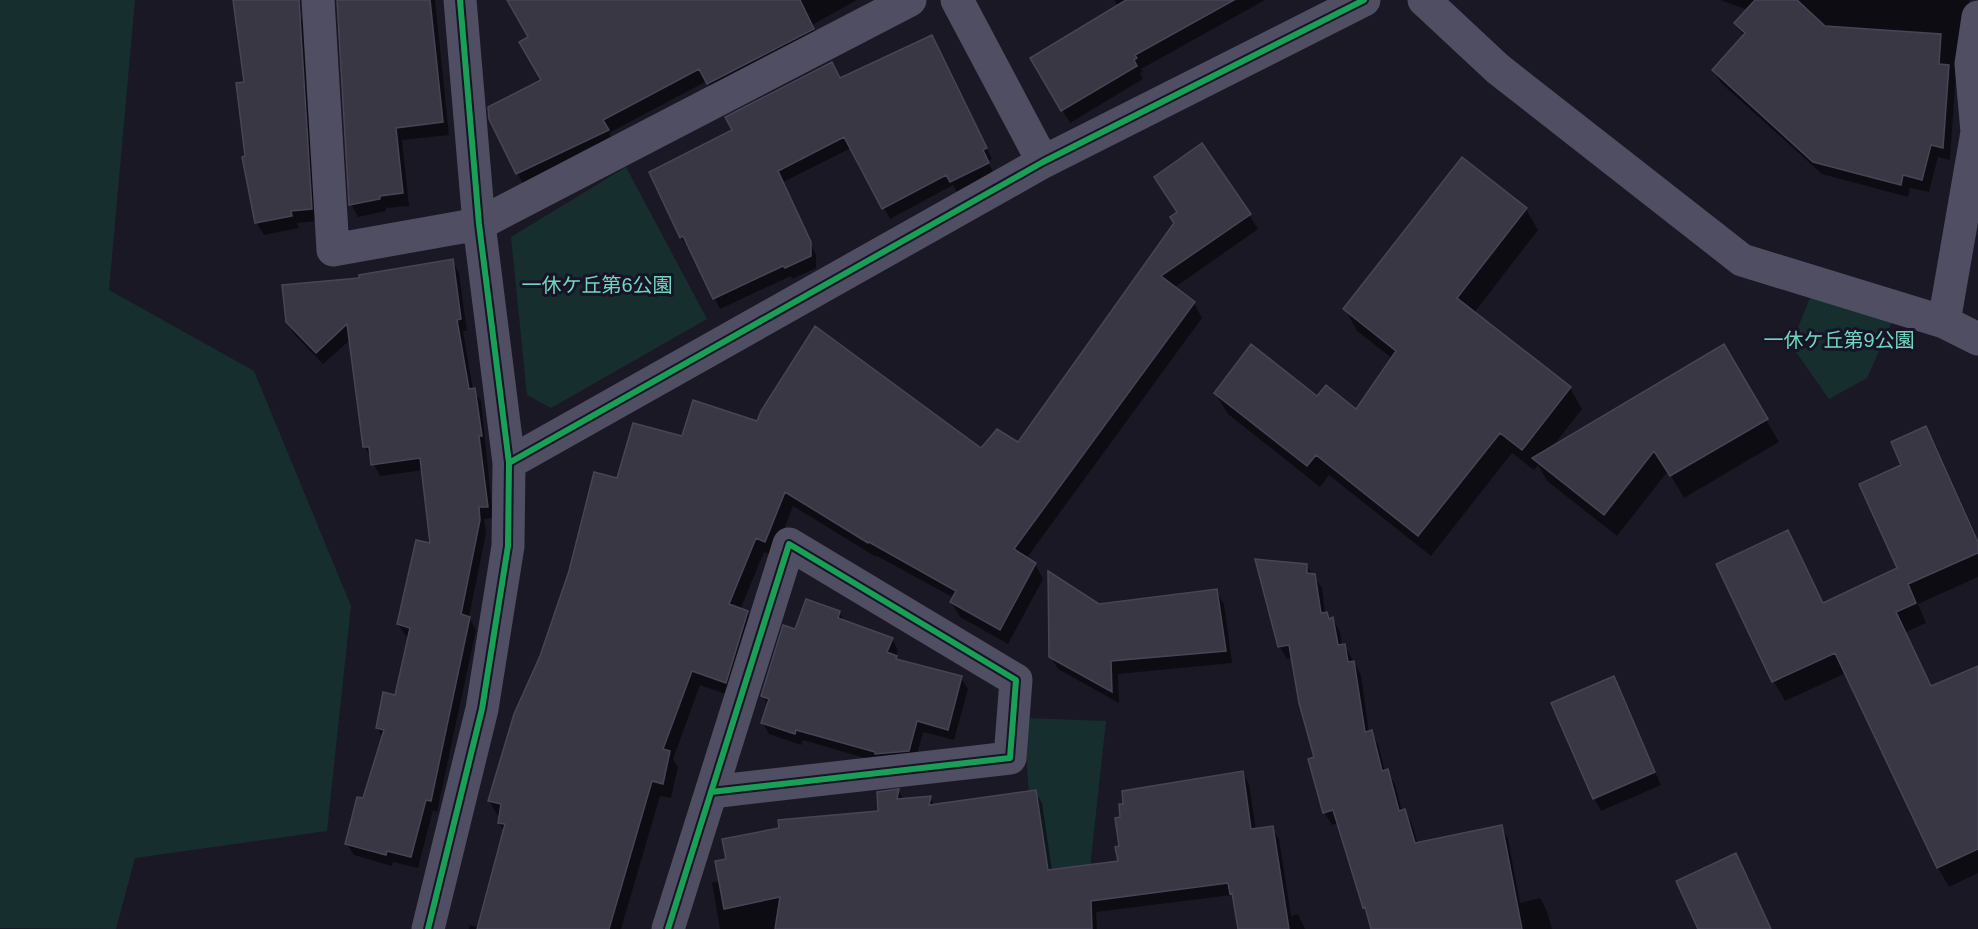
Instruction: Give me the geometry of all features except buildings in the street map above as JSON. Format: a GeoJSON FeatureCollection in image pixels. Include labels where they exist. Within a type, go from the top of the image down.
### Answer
{"type":"FeatureCollection","features":[{"type":"Feature","properties":{"kind":"street"},"geometry":{"type":"LineString","coordinates":[[318,0],[333,250],[479,224],[910,0]]}},
{"type":"Feature","properties":{"kind":"street"},"geometry":{"type":"LineString","coordinates":[[957,0],[1043,162]]}},
{"type":"Feature","properties":{"kind":"street"},"geometry":{"type":"LineString","coordinates":[[509,464],[1043,162],[1364,0]]}},
{"type":"Feature","properties":{"kind":"street"},"geometry":{"type":"LineString","coordinates":[[1424,0],[1498,69],[1742,260],[1944,322],[1978,339]]}},
{"type":"Feature","properties":{"kind":"street"},"geometry":{"type":"LineString","coordinates":[[428,929],[482,708],[508,546],[509,464],[479,224],[461,1]]}},
{"type":"Feature","properties":{"kind":"street"},"geometry":{"type":"LineString","coordinates":[[1944,322],[1977,132],[1971,64],[1978,17]]}},
{"type":"Feature","properties":{"kind":"street"},"geometry":{"type":"LineString","coordinates":[[668,929],[711,792],[789,544],[1016,680],[1010,758],[711,792]]}},
{"type":"Feature","properties":{"kind":"green space"},"geometry":{"type":"Polygon","coordinates":[[[0,0],[135,0],[109,290],[254,371],[351,606],[327,831],[135,858],[116,929],[0,928],[0,0]]]}},
{"type":"Feature","properties":{"kind":"green space","name":"一休ケ丘第6公園"},"geometry":{"type":"Polygon","coordinates":[[[626,167],[707,319],[551,408],[527,395],[511,237],[626,167]]]}},
{"type":"Feature","properties":{"kind":"green space","name":"一休ケ丘第9公園"},"geometry":{"type":"Polygon","coordinates":[[[1813,290],[1895,315],[1867,378],[1829,399],[1791,345],[1813,290]]]}},
{"type":"Feature","properties":{"kind":"green space"},"geometry":{"type":"Polygon","coordinates":[[[1024,718],[1106,721],[1088,887],[1035,891],[1024,718]]]}},
{"type":"Feature","properties":{"kind":"cycle path"},"geometry":{"type":"LineString","coordinates":[[428,929],[482,709],[508,546],[509,463],[479,224],[460,0]]}},
{"type":"Feature","properties":{"kind":"cycle path"},"geometry":{"type":"LineString","coordinates":[[509,463],[1043,162],[1364,0]]}},
{"type":"Feature","properties":{"kind":"cycle path"},"geometry":{"type":"LineString","coordinates":[[668,929],[789,544],[1016,680],[1010,758],[711,792]]}}]}
